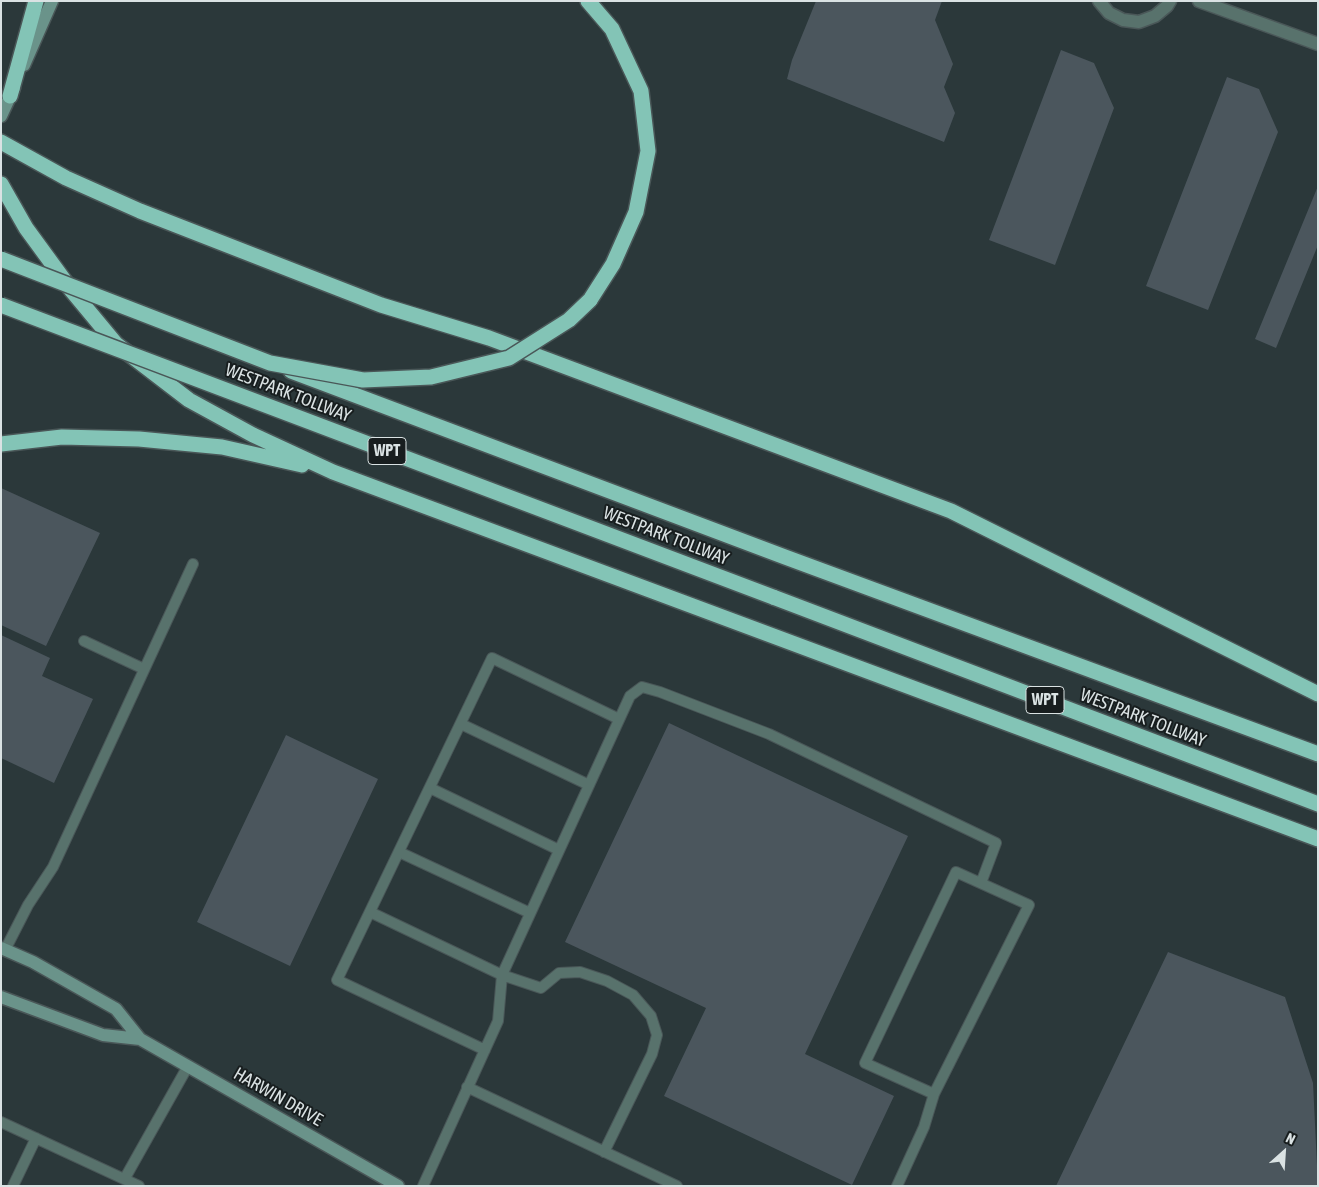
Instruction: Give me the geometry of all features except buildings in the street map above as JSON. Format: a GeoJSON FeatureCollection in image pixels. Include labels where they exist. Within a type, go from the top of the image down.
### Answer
{"type":"FeatureCollection","features":[{"type":"Feature","properties":{"kind":"highway"},"geometry":{"type":"LineString","coordinates":[[10,96],[36,1]]}},
{"type":"Feature","properties":{"kind":"highway"},"geometry":{"type":"LineString","coordinates":[[270,363],[363,380],[431,377],[509,358],[569,320],[590,300],[613,264],[636,212],[648,151],[641,91],[612,29],[588,1]]}},
{"type":"Feature","properties":{"kind":"highway"},"geometry":{"type":"LineString","coordinates":[[1,142],[66,178],[140,211],[381,306],[489,338],[951,511],[1318,694]]}},
{"type":"Feature","properties":{"kind":"highway"},"geometry":{"type":"LineString","coordinates":[[1,184],[26,228],[72,291],[116,344],[189,400],[253,435],[333,472],[1318,839]]}},
{"type":"Feature","properties":{"kind":"highway","name":"WESTPARK TOLLWAY"},"geometry":{"type":"LineString","coordinates":[[1,259],[270,363],[785,557],[1318,754]]}},
{"type":"Feature","properties":{"kind":"highway","name":"WESTPARK TOLLWAY"},"geometry":{"type":"LineString","coordinates":[[1,305],[1318,804]]}},
{"type":"Feature","properties":{"kind":"highway"},"geometry":{"type":"LineString","coordinates":[[1,444],[62,437],[139,438],[222,447],[333,472]]}},
{"type":"Feature","properties":{"kind":"main road"},"geometry":{"type":"LineString","coordinates":[[2,114],[52,1]]}},
{"type":"Feature","properties":{"kind":"main road","name":"HARWIN DRIVE"},"geometry":{"type":"LineString","coordinates":[[3,949],[33,962],[116,1009],[140,1038],[398,1186]]}},
{"type":"Feature","properties":{"kind":"main road","name":"HARWIN DRIVE"},"geometry":{"type":"LineString","coordinates":[[1,997],[103,1035],[140,1038]]}},
{"type":"Feature","properties":{"kind":"street"},"geometry":{"type":"LineString","coordinates":[[1099,1],[1109,13],[1123,20],[1139,22],[1154,16],[1167,6],[1170,1]]}},
{"type":"Feature","properties":{"kind":"street"},"geometry":{"type":"LineString","coordinates":[[1199,1],[1318,44]]}},
{"type":"Feature","properties":{"kind":"lane"},"geometry":{"type":"LineString","coordinates":[[3,949],[28,905],[53,867],[193,564]]}},
{"type":"Feature","properties":{"kind":"lane"},"geometry":{"type":"LineString","coordinates":[[84,641],[144,669]]}},
{"type":"Feature","properties":{"kind":"lane"},"geometry":{"type":"LineString","coordinates":[[485,1050],[337,980],[492,658],[619,719]]}},
{"type":"Feature","properties":{"kind":"lane"},"geometry":{"type":"LineString","coordinates":[[423,1186],[498,1021],[502,975],[630,696],[642,688],[660,692],[768,734],[996,843],[981,883]]}},
{"type":"Feature","properties":{"kind":"lane"},"geometry":{"type":"LineString","coordinates":[[460,724],[589,784]]}},
{"type":"Feature","properties":{"kind":"lane"},"geometry":{"type":"LineString","coordinates":[[430,788],[559,850]]}},
{"type":"Feature","properties":{"kind":"lane"},"geometry":{"type":"LineString","coordinates":[[399,852],[530,913]]}},
{"type":"Feature","properties":{"kind":"lane"},"geometry":{"type":"LineString","coordinates":[[897,1186],[924,1127],[934,1094],[1029,905],[956,872],[865,1063],[934,1094]]}},
{"type":"Feature","properties":{"kind":"lane"},"geometry":{"type":"LineString","coordinates":[[370,912],[502,975],[541,988],[559,974],[580,972],[607,981],[633,995],[651,1016],[657,1035],[652,1054],[604,1152]]}},
{"type":"Feature","properties":{"kind":"lane"},"geometry":{"type":"LineString","coordinates":[[125,1178],[188,1066]]}},
{"type":"Feature","properties":{"kind":"lane"},"geometry":{"type":"LineString","coordinates":[[467,1087],[677,1186]]}},
{"type":"Feature","properties":{"kind":"lane"},"geometry":{"type":"LineString","coordinates":[[1,1122],[140,1186]]}},
{"type":"Feature","properties":{"kind":"lane"},"geometry":{"type":"LineString","coordinates":[[13,1186],[36,1138]]}}]}
